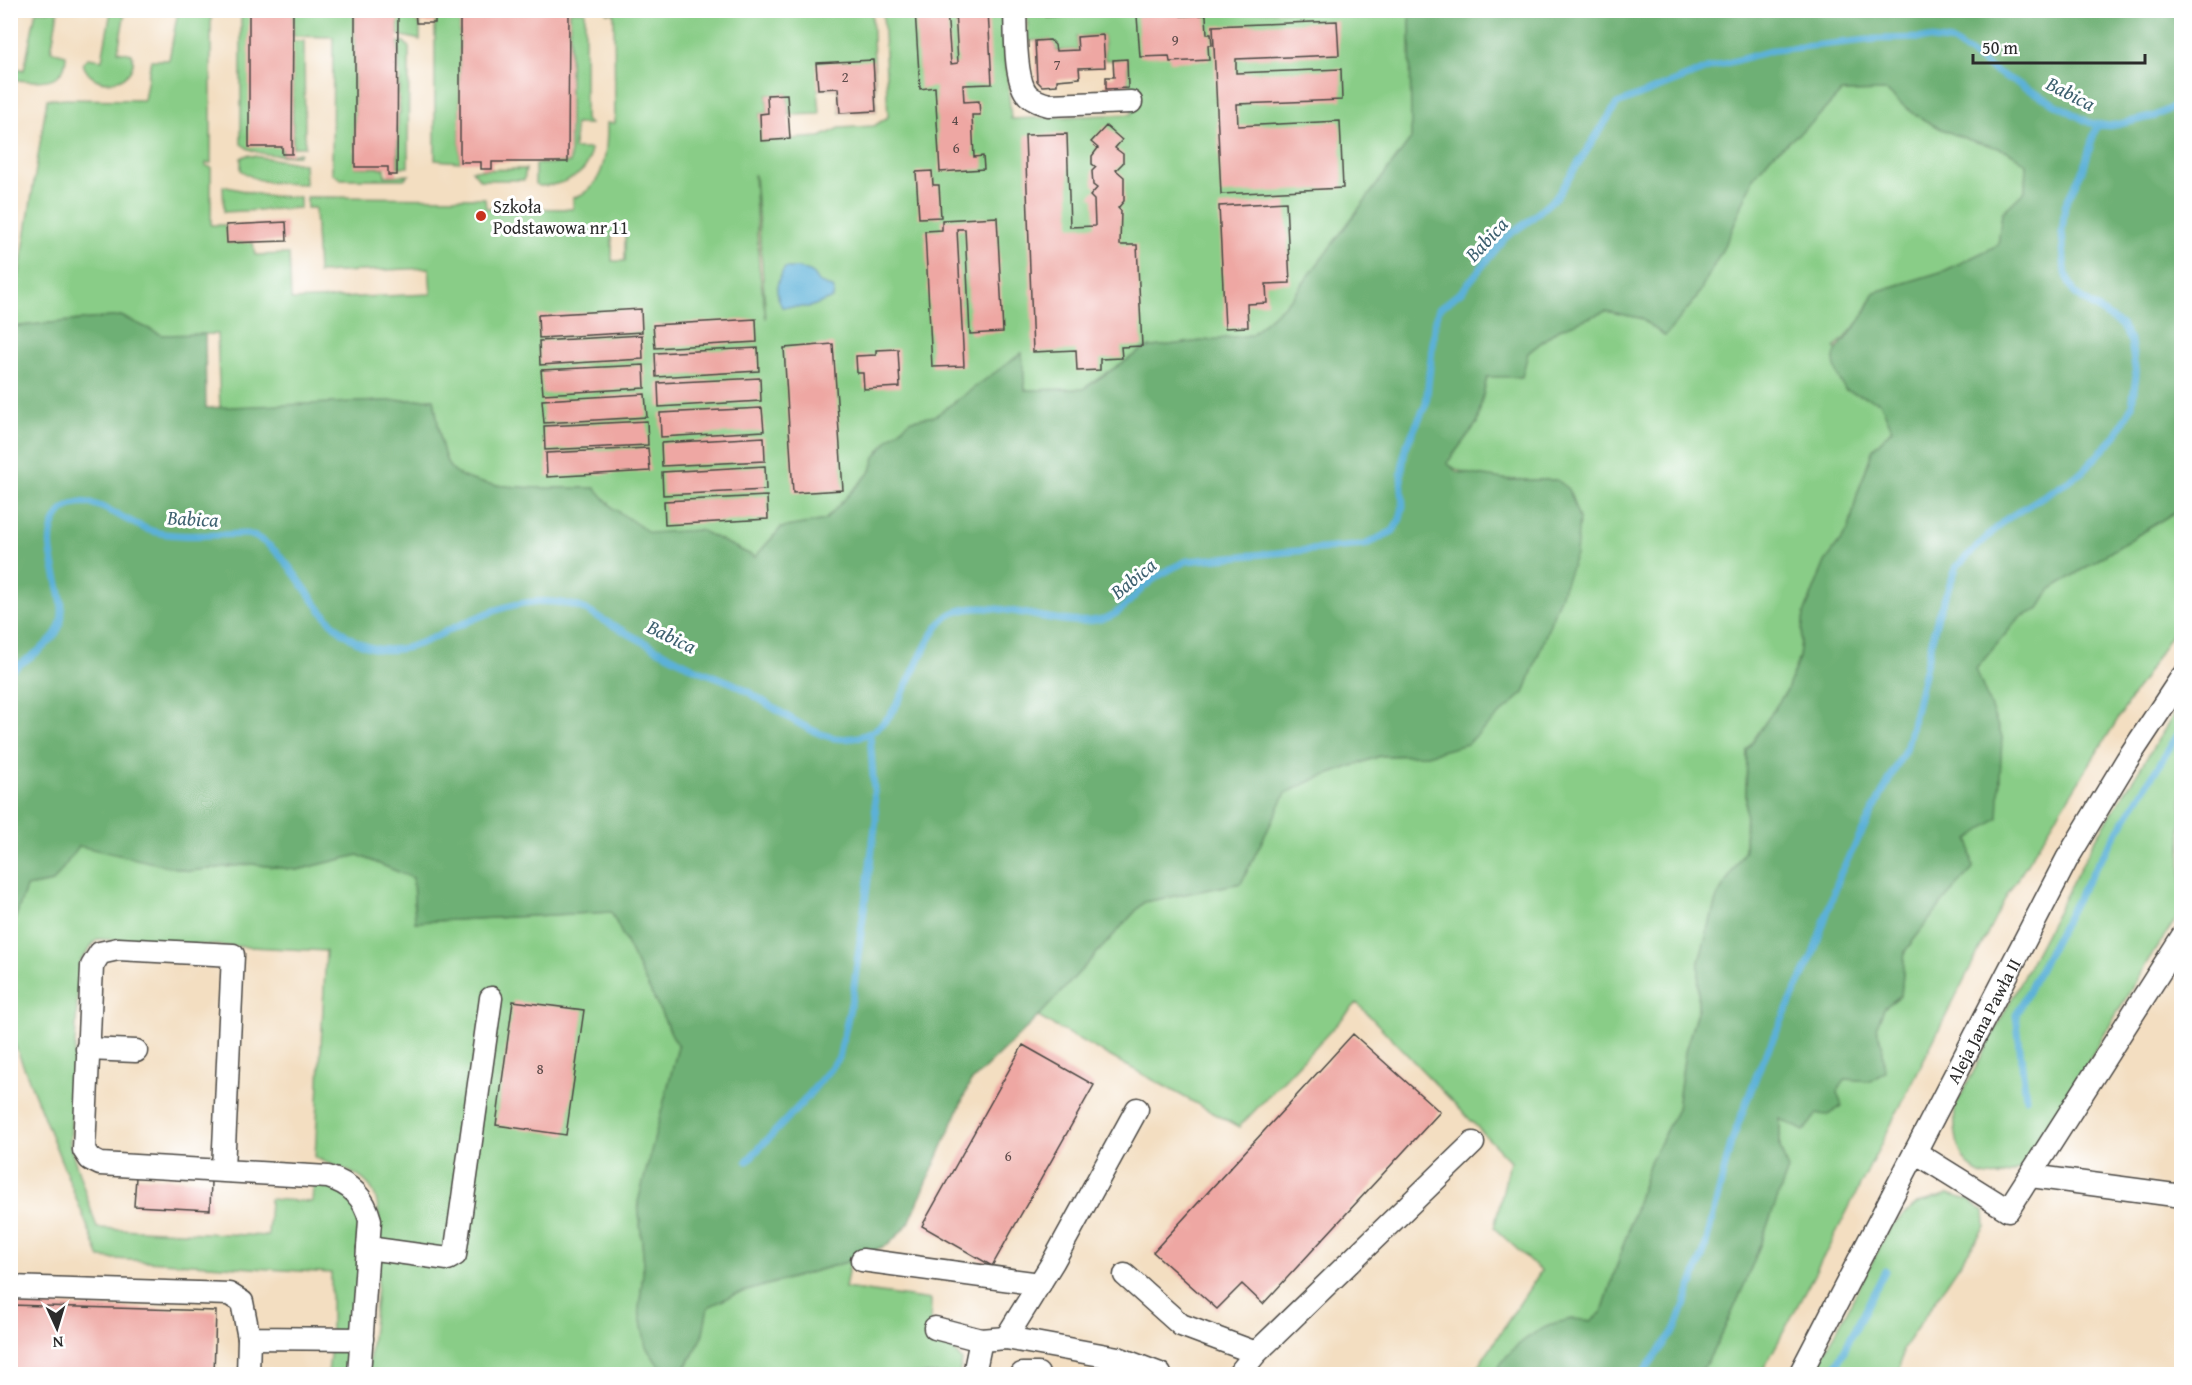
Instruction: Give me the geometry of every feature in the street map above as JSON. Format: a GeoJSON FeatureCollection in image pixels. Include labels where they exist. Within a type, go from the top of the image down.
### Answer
{"type":"FeatureCollection","features":[{"type":"Feature","properties":{"kind":"street"},"geometry":{"type":"LineString","coordinates":[[1015,10],[1020,79],[1028,96],[1038,103],[1049,105],[1131,102]]}},
{"type":"Feature","properties":{"kind":"street","name":"Aleja Jana Pawła II"},"geometry":{"type":"LineString","coordinates":[[1800,1374],[2067,859],[2181,677]]}},
{"type":"Feature","properties":{"kind":"street"},"geometry":{"type":"LineString","coordinates":[[1915,1152],[2008,1210],[2181,938]]}},
{"type":"Feature","properties":{"kind":"street"},"geometry":{"type":"LineString","coordinates":[[223,1169],[233,955],[118,949],[100,953],[92,966],[82,1140],[84,1150],[90,1159],[100,1164],[321,1176],[341,1181],[353,1188],[366,1207],[370,1220],[359,1374]]}},
{"type":"Feature","properties":{"kind":"street"},"geometry":{"type":"LineString","coordinates":[[368,1248],[448,1259],[455,1255],[492,998]]}},
{"type":"Feature","properties":{"kind":"street"},"geometry":{"type":"LineString","coordinates":[[87,1048],[136,1051]]}},
{"type":"Feature","properties":{"kind":"street"},"geometry":{"type":"LineString","coordinates":[[1006,1338],[1040,1284],[1137,1109]]}},
{"type":"Feature","properties":{"kind":"street"},"geometry":{"type":"LineString","coordinates":[[1239,1374],[1256,1353],[1473,1143]]}},
{"type":"Feature","properties":{"kind":"street"},"geometry":{"type":"LineString","coordinates":[[2031,1176],[2181,1196]]}},
{"type":"Feature","properties":{"kind":"street"},"geometry":{"type":"LineString","coordinates":[[862,1260],[1040,1284]]}},
{"type":"Feature","properties":{"kind":"street"},"geometry":{"type":"LineString","coordinates":[[1125,1275],[1181,1325],[1256,1353]]}},
{"type":"Feature","properties":{"kind":"street"},"geometry":{"type":"LineString","coordinates":[[10,1287],[229,1294],[242,1302],[249,1338],[248,1374]]}},
{"type":"Feature","properties":{"kind":"street"},"geometry":{"type":"LineString","coordinates":[[935,1328],[981,1340],[1006,1338],[1031,1345],[1118,1358],[1160,1374]]}},
{"type":"Feature","properties":{"kind":"street"},"geometry":{"type":"LineString","coordinates":[[249,1338],[362,1339]]}},
{"type":"Feature","properties":{"kind":"street"},"geometry":{"type":"LineString","coordinates":[[974,1374],[981,1340]]}},
{"type":"Feature","properties":{"kind":"street"},"geometry":{"type":"LineString","coordinates":[[1022,1374],[1038,1374]]}},
{"type":"Feature","properties":{"kind":"green space"},"geometry":{"type":"Polygon","coordinates":[[[36,11],[58,11],[51,51],[66,55],[64,68],[52,79],[19,80],[11,76],[11,67],[24,70],[36,11]]]}},
{"type":"Feature","properties":{"kind":"green space"},"geometry":{"type":"Polygon","coordinates":[[[111,11],[125,11],[118,51],[132,54],[133,64],[130,72],[123,78],[106,82],[89,74],[83,64],[88,58],[102,60],[111,11]]]}},
{"type":"Feature","properties":{"kind":"green space"},"geometry":{"type":"Polygon","coordinates":[[[178,11],[211,11],[211,163],[206,163],[206,166],[211,167],[211,225],[226,225],[228,243],[253,242],[255,255],[289,254],[291,300],[431,294],[429,268],[318,273],[315,208],[307,208],[307,197],[485,198],[486,208],[573,209],[573,198],[584,193],[598,177],[605,156],[607,123],[615,123],[614,13],[607,13],[607,11],[872,11],[876,111],[840,113],[838,88],[818,89],[820,114],[789,115],[787,94],[767,95],[768,113],[760,114],[762,141],[820,137],[840,128],[874,126],[888,117],[883,11],[1002,11],[1011,119],[1132,114],[1131,99],[1105,94],[1105,88],[1128,87],[1127,60],[1105,60],[1103,35],[1077,37],[1078,50],[1056,51],[1055,45],[1050,40],[1028,41],[1027,11],[1410,11],[1411,139],[1293,297],[1251,335],[1145,348],[1083,389],[1025,390],[1022,354],[935,416],[911,420],[875,457],[871,471],[825,521],[781,528],[755,557],[700,530],[650,534],[613,508],[595,488],[492,485],[457,474],[445,457],[434,399],[220,408],[217,334],[162,335],[121,316],[11,327],[47,99],[144,100],[151,60],[169,60],[178,11]],[[755,175],[759,266],[766,319],[755,175]],[[612,233],[612,261],[625,261],[625,233],[612,233]]]}},
{"type":"Feature","properties":{"kind":"green space"},"geometry":{"type":"Polygon","coordinates":[[[241,11],[249,11],[282,154],[300,153],[299,155],[261,153],[241,144],[241,11]]]}},
{"type":"Feature","properties":{"kind":"green space"},"geometry":{"type":"Polygon","coordinates":[[[293,11],[355,11],[355,167],[385,168],[385,176],[409,175],[404,179],[341,179],[332,173],[333,37],[293,36],[293,11]]]}},
{"type":"Feature","properties":{"kind":"green space"},"geometry":{"type":"Polygon","coordinates":[[[398,11],[415,11],[416,23],[420,23],[420,40],[398,35],[398,11]]]}},
{"type":"Feature","properties":{"kind":"green space"},"geometry":{"type":"Polygon","coordinates":[[[435,11],[460,11],[460,162],[435,160],[435,11]]]}},
{"type":"Feature","properties":{"kind":"green space"},"geometry":{"type":"Polygon","coordinates":[[[570,11],[585,11],[585,120],[590,124],[575,124],[574,149],[590,149],[589,158],[586,166],[573,178],[556,184],[539,186],[535,183],[535,164],[570,163],[570,11]]]}},
{"type":"Feature","properties":{"kind":"green space"},"geometry":{"type":"Polygon","coordinates":[[[1410,11],[2181,11],[2181,508],[2051,589],[2038,610],[2020,617],[1976,669],[2002,737],[1998,818],[1969,839],[1973,869],[1946,898],[1905,951],[1901,995],[1884,1008],[1876,1028],[1882,1043],[1885,1072],[1870,1081],[1846,1079],[1837,1092],[1842,1106],[1828,1115],[1817,1114],[1804,1131],[1780,1119],[1780,1148],[1788,1170],[1738,1300],[1700,1374],[1495,1374],[1508,1355],[1536,1332],[1571,1319],[1591,1321],[1602,1312],[1650,1162],[1677,1109],[1685,1052],[1698,1008],[1699,962],[1717,897],[1745,850],[1747,750],[1787,690],[1799,658],[1804,614],[1825,562],[1849,529],[1857,495],[1873,449],[1892,429],[1880,402],[1845,390],[1835,366],[1836,352],[1861,319],[1875,292],[1944,271],[1998,245],[2002,213],[2025,191],[2026,164],[2019,158],[2005,150],[1967,139],[1934,125],[1914,114],[1887,91],[1841,92],[1813,122],[1771,156],[1753,178],[1730,235],[1696,299],[1665,336],[1640,318],[1606,311],[1557,330],[1528,353],[1522,377],[1487,377],[1477,423],[1447,463],[1457,472],[1510,480],[1557,480],[1569,489],[1579,519],[1576,554],[1524,693],[1467,744],[1427,755],[1380,756],[1313,780],[1286,793],[1241,883],[1144,902],[1038,1017],[970,1083],[909,1223],[889,1244],[850,1261],[736,1294],[708,1307],[702,1338],[685,1368],[659,1366],[646,1347],[639,1310],[644,1263],[638,1202],[678,1047],[611,912],[415,922],[413,878],[358,855],[297,870],[252,864],[189,871],[79,846],[53,882],[26,887],[11,931],[11,327],[121,316],[162,335],[205,334],[206,408],[434,399],[445,457],[457,474],[492,485],[595,488],[613,508],[650,533],[700,530],[755,557],[781,528],[825,520],[871,471],[875,457],[889,439],[911,420],[935,416],[1022,353],[1025,390],[1083,389],[1145,348],[1251,335],[1293,297],[1411,139],[1410,11]]]}},
{"type":"Feature","properties":{"kind":"green space"},"geometry":{"type":"Polygon","coordinates":[[[292,41],[304,41],[305,147],[293,147],[292,41]]]}},
{"type":"Feature","properties":{"kind":"green space"},"geometry":{"type":"Polygon","coordinates":[[[398,42],[404,42],[409,47],[408,167],[398,167],[398,114],[400,113],[398,93],[400,87],[398,86],[400,82],[398,42]]]}},
{"type":"Feature","properties":{"kind":"green space"},"geometry":{"type":"Polygon","coordinates":[[[1887,91],[1914,114],[1934,125],[1967,139],[2005,150],[2019,158],[2026,164],[2025,191],[2002,213],[1998,245],[1944,271],[1875,292],[1860,321],[1835,348],[1880,402],[1892,429],[1873,449],[1857,495],[1849,529],[1825,562],[1804,614],[1799,658],[1787,690],[1747,750],[1745,850],[1717,897],[1699,962],[1698,1008],[1685,1052],[1677,1109],[1650,1162],[1602,1312],[1591,1321],[1570,1319],[1497,1370],[1495,1374],[1473,1374],[1541,1271],[1494,1228],[1510,1161],[1357,1003],[1239,1127],[1038,1017],[1144,902],[1241,883],[1286,793],[1313,780],[1380,756],[1427,755],[1524,693],[1550,623],[1557,480],[1484,477],[1470,474],[1447,463],[1477,423],[1487,376],[1528,353],[1557,330],[1606,311],[1640,318],[1664,336],[1696,299],[1730,235],[1753,178],[1771,156],[1813,122],[1841,92],[1887,91]]]}},
{"type":"Feature","properties":{"kind":"green space"},"geometry":{"type":"Polygon","coordinates":[[[247,155],[304,164],[305,184],[263,181],[248,175],[241,170],[241,158],[247,155]]]}},
{"type":"Feature","properties":{"kind":"green space"},"geometry":{"type":"Polygon","coordinates":[[[526,169],[524,180],[480,180],[472,170],[526,169]]]}},
{"type":"Feature","properties":{"kind":"green space"},"geometry":{"type":"Polygon","coordinates":[[[223,186],[266,196],[300,197],[300,208],[224,212],[223,186]]]}},
{"type":"Feature","properties":{"kind":"green space"},"geometry":{"type":"Polygon","coordinates":[[[2181,508],[2181,619],[2007,895],[1832,1241],[1761,1374],[1700,1374],[1738,1300],[1788,1170],[1780,1148],[1780,1118],[1817,1113],[1846,1079],[1870,1081],[1882,1043],[1876,1028],[1884,1008],[1901,995],[1905,951],[1946,898],[1973,869],[1969,839],[2002,737],[1975,669],[2020,617],[2038,610],[2051,589],[2181,508]]]}},
{"type":"Feature","properties":{"kind":"green space"},"geometry":{"type":"Polygon","coordinates":[[[2181,703],[2181,912],[2149,959],[2027,1165],[2009,1174],[1993,1176],[1980,1174],[1970,1167],[1962,1156],[1957,1142],[1955,1107],[2093,843],[2181,703]]]}},
{"type":"Feature","properties":{"kind":"green space"},"geometry":{"type":"Polygon","coordinates":[[[79,845],[189,871],[252,864],[297,870],[358,855],[413,878],[415,922],[611,912],[678,1047],[638,1203],[644,1263],[639,1310],[646,1347],[659,1366],[686,1368],[702,1338],[707,1307],[736,1294],[850,1261],[845,1288],[931,1300],[930,1337],[951,1346],[962,1361],[959,1374],[368,1374],[379,1252],[378,1206],[373,1191],[361,1178],[315,1157],[326,951],[97,939],[79,963],[70,1146],[97,1228],[268,1236],[270,1199],[312,1202],[314,1175],[361,1197],[359,1374],[328,1374],[331,1345],[331,1273],[100,1258],[15,1045],[11,1046],[11,931],[26,887],[53,882],[79,845]]]}},
{"type":"Feature","properties":{"kind":"green space"},"geometry":{"type":"Polygon","coordinates":[[[1948,1194],[1969,1200],[1984,1211],[1985,1227],[1902,1350],[1900,1374],[1814,1374],[1891,1226],[1917,1204],[1948,1194]]]}},
{"type":"Feature","properties":{"kind":"water"},"geometry":{"type":"Polygon","coordinates":[[[785,268],[799,268],[812,273],[818,282],[834,289],[833,298],[810,307],[782,307],[777,287],[785,268]]]}},
{"type":"Feature","properties":{"kind":"building"},"geometry":{"type":"Polygon","coordinates":[[[249,10],[293,10],[292,154],[282,154],[282,147],[249,147],[249,10]]]}},
{"type":"Feature","properties":{"kind":"building"},"geometry":{"type":"Polygon","coordinates":[[[355,10],[398,10],[397,175],[388,175],[388,167],[355,167],[355,10]]]}},
{"type":"Feature","properties":{"kind":"building"},"geometry":{"type":"Polygon","coordinates":[[[415,10],[435,10],[435,23],[416,23],[415,10]]]}},
{"type":"Feature","properties":{"kind":"building"},"geometry":{"type":"Polygon","coordinates":[[[460,10],[569,10],[568,162],[492,162],[492,169],[481,169],[481,162],[460,162],[460,10]]]}},
{"type":"Feature","properties":{"kind":"building"},"geometry":{"type":"Polygon","coordinates":[[[915,10],[947,10],[951,64],[958,63],[955,10],[988,10],[992,84],[963,85],[964,102],[979,101],[980,115],[972,115],[974,157],[983,156],[984,169],[940,172],[935,87],[920,89],[915,10]]]}},
{"type":"Feature","properties":{"kind":"building"},"geometry":{"type":"Polygon","coordinates":[[[1044,10],[1085,10],[1086,15],[1045,17],[1044,10]]]}},
{"type":"Feature","properties":{"kind":"building"},"geometry":{"type":"Polygon","coordinates":[[[1181,11],[1181,16],[1206,15],[1207,34],[1211,34],[1212,45],[1208,45],[1209,60],[1170,62],[1169,56],[1140,57],[1137,16],[1181,11]]]}},
{"type":"Feature","properties":{"kind":"building"},"geometry":{"type":"Polygon","coordinates":[[[1337,21],[1339,55],[1236,59],[1236,73],[1341,69],[1342,100],[1237,104],[1238,126],[1340,121],[1343,188],[1221,194],[1213,26],[1337,21]]]}},
{"type":"Feature","properties":{"kind":"building"},"geometry":{"type":"Polygon","coordinates":[[[1103,35],[1105,67],[1079,68],[1080,78],[1057,80],[1057,85],[1042,86],[1037,81],[1035,41],[1050,40],[1055,45],[1056,51],[1078,50],[1077,37],[1103,35]]]}},
{"type":"Feature","properties":{"kind":"building"},"geometry":{"type":"Polygon","coordinates":[[[1127,59],[1128,88],[1106,89],[1106,77],[1114,77],[1113,60],[1127,59]]]}},
{"type":"Feature","properties":{"kind":"building"},"geometry":{"type":"Polygon","coordinates":[[[873,60],[876,111],[840,113],[838,88],[818,89],[816,63],[873,60]]]}},
{"type":"Feature","properties":{"kind":"building"},"geometry":{"type":"Polygon","coordinates":[[[787,94],[790,139],[761,141],[760,114],[768,113],[767,95],[787,94]]]}},
{"type":"Feature","properties":{"kind":"building"},"geometry":{"type":"Polygon","coordinates":[[[1106,126],[1122,140],[1115,148],[1123,154],[1123,163],[1116,170],[1124,177],[1124,201],[1118,208],[1121,211],[1120,245],[1137,245],[1142,346],[1121,347],[1122,358],[1100,359],[1100,370],[1077,371],[1076,350],[1033,352],[1025,135],[1067,134],[1070,227],[1095,226],[1094,200],[1090,196],[1097,188],[1093,185],[1092,171],[1096,167],[1092,164],[1092,156],[1098,148],[1091,142],[1106,126]]]}},
{"type":"Feature","properties":{"kind":"building"},"geometry":{"type":"Polygon","coordinates":[[[932,171],[933,185],[939,185],[941,217],[919,218],[916,172],[932,171]]]}},
{"type":"Feature","properties":{"kind":"building"},"geometry":{"type":"Polygon","coordinates":[[[1286,202],[1290,283],[1266,284],[1267,303],[1247,304],[1248,327],[1225,328],[1219,206],[1286,202]]]}},
{"type":"Feature","properties":{"kind":"building"},"geometry":{"type":"Polygon","coordinates":[[[997,217],[1003,332],[970,334],[965,229],[957,229],[964,366],[932,367],[925,231],[942,230],[942,220],[997,217]]]}},
{"type":"Feature","properties":{"kind":"building"},"geometry":{"type":"Polygon","coordinates":[[[286,222],[287,241],[227,243],[226,225],[286,222]]]}},
{"type":"Feature","properties":{"kind":"building"},"geometry":{"type":"Polygon","coordinates":[[[641,309],[642,332],[539,338],[538,315],[641,309]]]}},
{"type":"Feature","properties":{"kind":"building"},"geometry":{"type":"Polygon","coordinates":[[[756,319],[757,342],[655,348],[653,325],[756,319]]]}},
{"type":"Feature","properties":{"kind":"building"},"geometry":{"type":"Polygon","coordinates":[[[642,335],[643,359],[540,365],[539,341],[642,335]]]}},
{"type":"Feature","properties":{"kind":"building"},"geometry":{"type":"Polygon","coordinates":[[[833,344],[843,490],[793,493],[784,348],[833,344]]]}},
{"type":"Feature","properties":{"kind":"building"},"geometry":{"type":"Polygon","coordinates":[[[758,348],[759,371],[656,377],[655,353],[758,348]]]}},
{"type":"Feature","properties":{"kind":"building"},"geometry":{"type":"Polygon","coordinates":[[[898,349],[900,387],[864,389],[863,373],[857,373],[856,356],[876,355],[876,350],[898,349]]]}},
{"type":"Feature","properties":{"kind":"building"},"geometry":{"type":"Polygon","coordinates":[[[644,365],[645,388],[543,394],[541,370],[644,365]]]}},
{"type":"Feature","properties":{"kind":"building"},"geometry":{"type":"Polygon","coordinates":[[[760,378],[761,401],[659,407],[658,383],[760,378]]]}},
{"type":"Feature","properties":{"kind":"building"},"geometry":{"type":"Polygon","coordinates":[[[645,394],[647,417],[544,423],[542,400],[645,394]]]}},
{"type":"Feature","properties":{"kind":"building"},"geometry":{"type":"Polygon","coordinates":[[[762,408],[764,431],[661,437],[660,413],[762,408]]]}},
{"type":"Feature","properties":{"kind":"building"},"geometry":{"type":"Polygon","coordinates":[[[647,421],[648,445],[545,450],[544,426],[647,421]]]}},
{"type":"Feature","properties":{"kind":"building"},"geometry":{"type":"Polygon","coordinates":[[[764,437],[765,461],[662,466],[661,443],[764,437]]]}},
{"type":"Feature","properties":{"kind":"building"},"geometry":{"type":"Polygon","coordinates":[[[648,448],[650,471],[547,477],[546,453],[648,448]]]}},
{"type":"Feature","properties":{"kind":"building"},"geometry":{"type":"Polygon","coordinates":[[[765,466],[766,490],[663,495],[662,472],[765,466]]]}},
{"type":"Feature","properties":{"kind":"building"},"geometry":{"type":"Polygon","coordinates":[[[767,496],[768,519],[665,525],[664,501],[767,496]]]}},
{"type":"Feature","properties":{"kind":"building"},"geometry":{"type":"Polygon","coordinates":[[[513,1001],[584,1010],[566,1135],[496,1125],[513,1001]]]}},
{"type":"Feature","properties":{"kind":"building"},"geometry":{"type":"Polygon","coordinates":[[[1353,1034],[1440,1112],[1263,1304],[1242,1284],[1217,1309],[1153,1252],[1353,1034]]]}},
{"type":"Feature","properties":{"kind":"building"},"geometry":{"type":"Polygon","coordinates":[[[1023,1045],[1094,1085],[992,1266],[922,1226],[1023,1045]]]}},
{"type":"Feature","properties":{"kind":"building"},"geometry":{"type":"Polygon","coordinates":[[[136,1177],[211,1181],[210,1210],[134,1206],[136,1177]]]}},
{"type":"Feature","properties":{"kind":"building"},"geometry":{"type":"Polygon","coordinates":[[[10,1305],[216,1311],[214,1374],[10,1374],[10,1305]]]}},
{"type":"Feature","properties":{"kind":"waterway","name":"Babica"},"geometry":{"type":"LineString","coordinates":[[10,671],[41,649],[56,633],[61,621],[62,607],[51,546],[52,531],[57,517],[63,510],[71,505],[84,503],[103,507],[144,528],[162,533],[248,534],[266,543],[281,557],[322,612],[338,628],[356,642],[378,649],[414,646],[480,616],[513,605],[546,601],[564,603],[582,608],[680,661],[740,687],[812,730],[835,738],[859,737],[885,722],[897,704],[935,630],[953,613],[989,608],[1068,621],[1106,618],[1122,609],[1154,579],[1187,561],[1365,545],[1393,531],[1400,519],[1403,506],[1401,476],[1405,449],[1426,404],[1435,322],[1439,309],[1462,291],[1506,237],[1529,221],[1557,196],[1617,104],[1709,68],[1774,50],[1877,39],[1923,38],[1953,42],[1993,70],[2090,123],[2109,126],[2129,122],[2155,116],[2182,103]]}},
{"type":"Feature","properties":{"kind":"waterway"},"geometry":{"type":"LineString","coordinates":[[1642,1374],[1676,1328],[1704,1252],[1731,1143],[1759,1069],[1813,954],[1841,872],[1907,746],[1938,615],[1957,566],[2005,520],[2082,472],[2115,437],[2132,406],[2136,375],[2131,342],[2121,325],[2075,294],[2065,273],[2062,232],[2065,205],[2084,167],[2097,124]]}},
{"type":"Feature","properties":{"kind":"waterway"},"geometry":{"type":"LineString","coordinates":[[2026,1098],[2016,1015],[2081,891],[2182,728]]}},
{"type":"Feature","properties":{"kind":"waterway"},"geometry":{"type":"LineString","coordinates":[[747,1161],[803,1102],[839,1058],[853,994],[876,819],[870,734]]}},
{"type":"Feature","properties":{"kind":"waterway"},"geometry":{"type":"LineString","coordinates":[[1832,1374],[1885,1271]]}},
{"type":"Feature","properties":{"kind":"place","name":"Szkoła Podstawowa nr 11"},"geometry":{"type":"Point","coordinates":[481,216]}}]}
